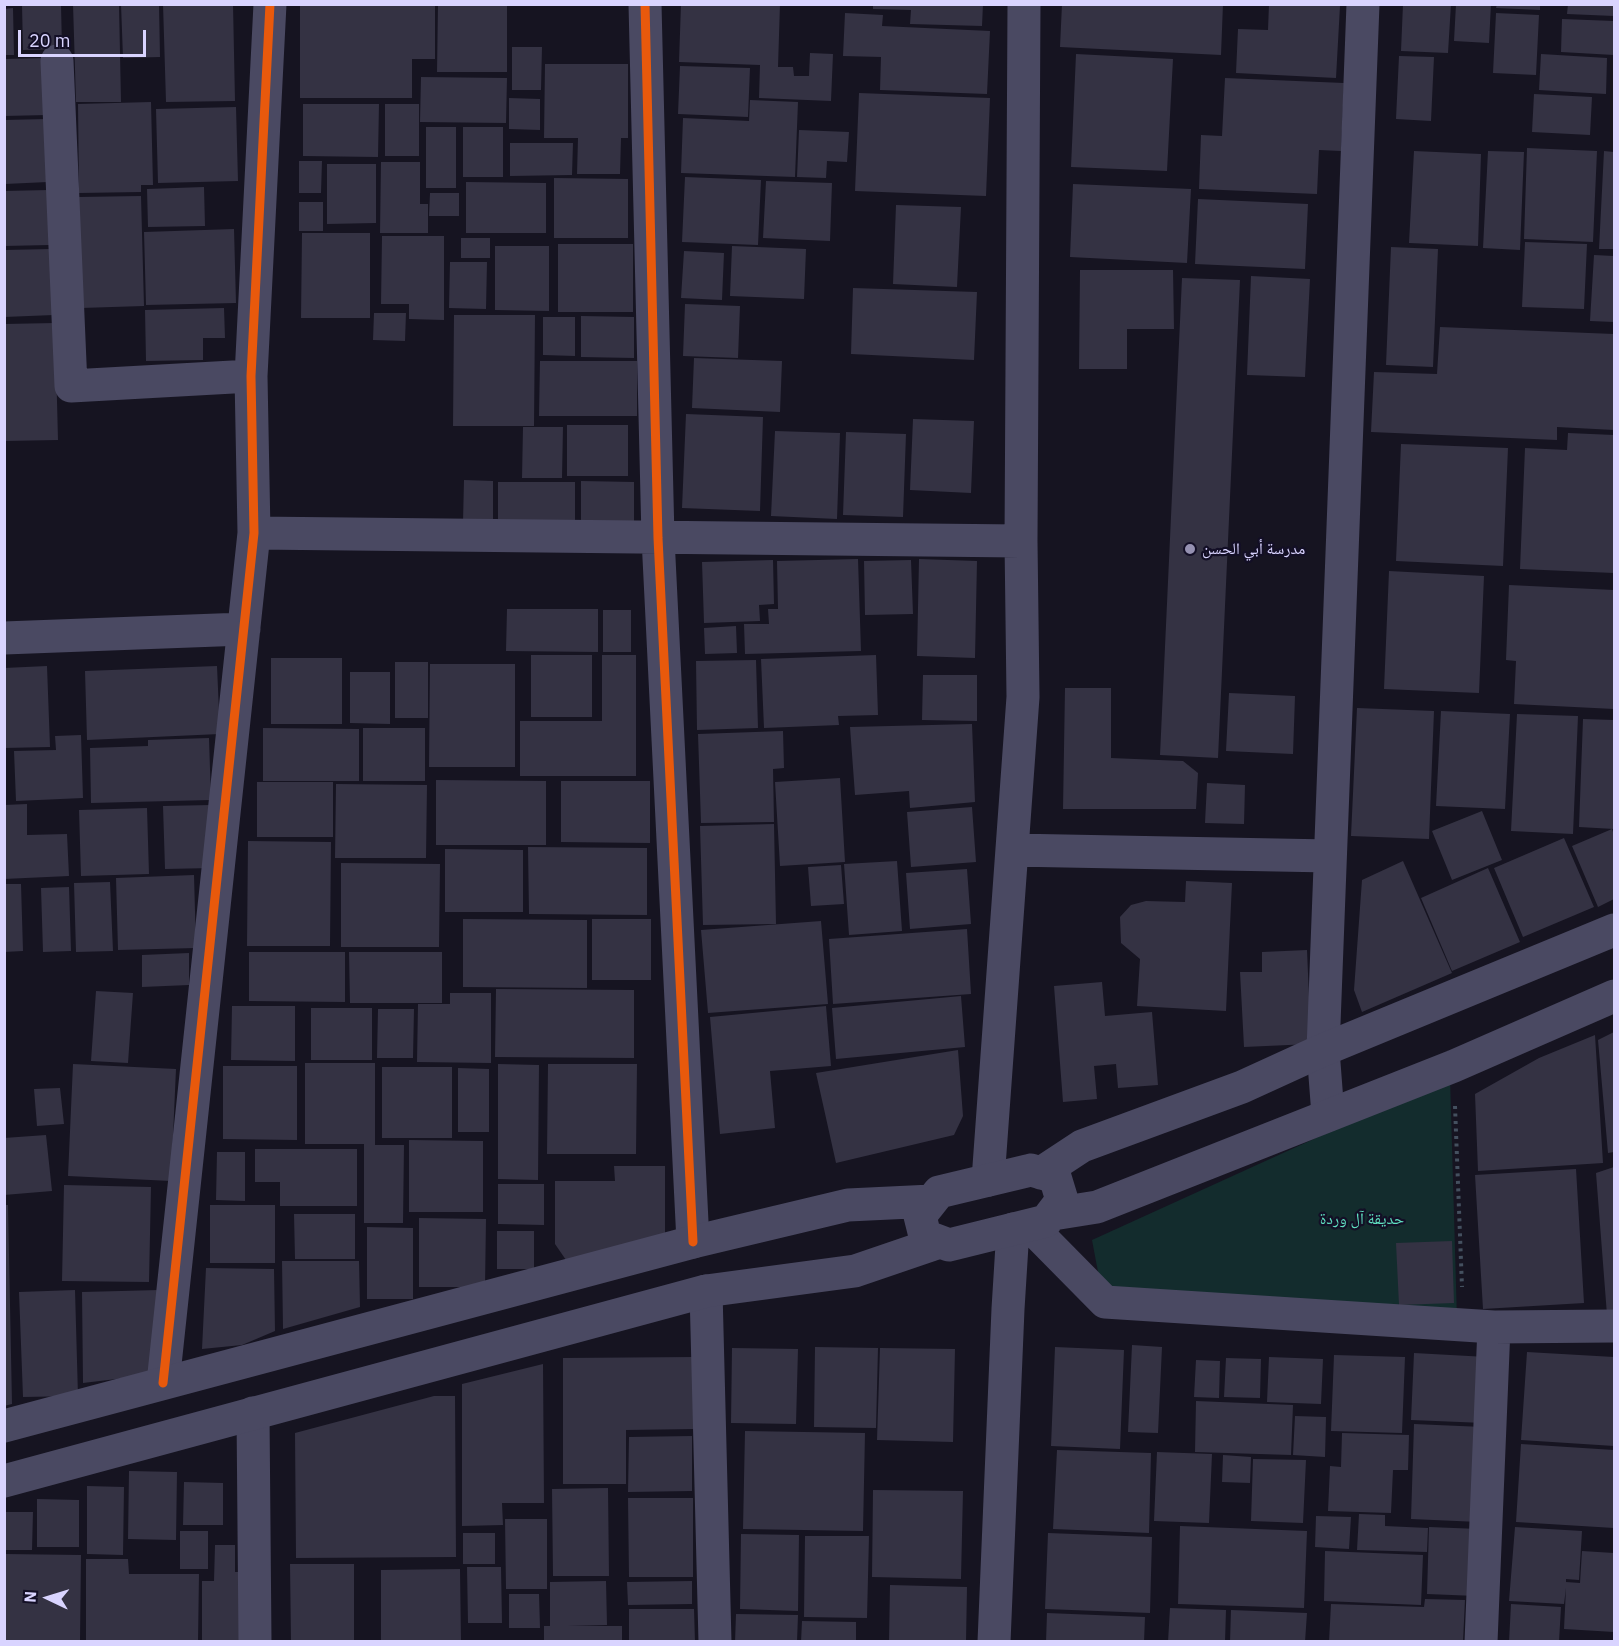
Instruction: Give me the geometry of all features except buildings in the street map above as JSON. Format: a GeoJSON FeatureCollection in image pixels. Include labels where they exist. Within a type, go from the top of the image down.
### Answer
{"type":"FeatureCollection","features":[{"type":"Feature","properties":{"kind":"street"},"geometry":{"type":"LineString","coordinates":[[163,1383],[254,533],[251,376],[270,4]]}},
{"type":"Feature","properties":{"kind":"street"},"geometry":{"type":"LineString","coordinates":[[645,4],[658,538],[693,1242]]}},
{"type":"Feature","properties":{"kind":"street"},"geometry":{"type":"LineString","coordinates":[[988,1180],[1023,697],[1021,541],[1024,4]]}},
{"type":"Feature","properties":{"kind":"street"},"geometry":{"type":"LineString","coordinates":[[1328,1115],[1323,1050],[1364,4]]}},
{"type":"Feature","properties":{"kind":"street"},"geometry":{"type":"LineString","coordinates":[[57,61],[71,386],[251,376]]}},
{"type":"Feature","properties":{"kind":"street"},"geometry":{"type":"LineString","coordinates":[[254,533],[1021,541]]}},
{"type":"Feature","properties":{"kind":"street"},"geometry":{"type":"LineString","coordinates":[[4,638],[244,629]]}},
{"type":"Feature","properties":{"kind":"street"},"geometry":{"type":"LineString","coordinates":[[1012,850],[1330,856]]}},
{"type":"Feature","properties":{"kind":"street"},"geometry":{"type":"LineString","coordinates":[[1041,1173],[1082,1146],[1242,1087],[1323,1050],[1614,930]]}},
{"type":"Feature","properties":{"kind":"street"},"geometry":{"type":"LineString","coordinates":[[994,1641],[1008,1309],[1032,1223],[1062,1200],[1055,1177],[1031,1170],[939,1192],[920,1216],[925,1236],[949,1245],[1032,1223],[1097,1207],[1454,1066],[1614,996]]}},
{"type":"Feature","properties":{"kind":"street"},"geometry":{"type":"LineString","coordinates":[[4,1426],[693,1242],[848,1205],[932,1201]]}},
{"type":"Feature","properties":{"kind":"street"},"geometry":{"type":"LineString","coordinates":[[1032,1223],[1105,1302],[1479,1326],[1614,1326]]}},
{"type":"Feature","properties":{"kind":"street"},"geometry":{"type":"LineString","coordinates":[[4,1481],[706,1291],[855,1272],[940,1242]]}},
{"type":"Feature","properties":{"kind":"street"},"geometry":{"type":"LineString","coordinates":[[706,1291],[715,1641]]}},
{"type":"Feature","properties":{"kind":"street"},"geometry":{"type":"LineString","coordinates":[[1479,1326],[1481,1641]]}},
{"type":"Feature","properties":{"kind":"street"},"geometry":{"type":"LineString","coordinates":[[253,1413],[255,1641]]}},
{"type":"Feature","properties":{"kind":"path"},"geometry":{"type":"LineString","coordinates":[[1454,1066],[1479,1326]]}},
{"type":"Feature","properties":{"kind":"green space","name":"حديقة آل وردة"},"geometry":{"type":"Polygon","coordinates":[[[1450,1077],[1457,1319],[1102,1293],[1092,1240],[1450,1077]]]}},
{"type":"Feature","properties":{"kind":"cycle path"},"geometry":{"type":"LineString","coordinates":[[163,1383],[254,533],[251,376],[270,4]]}},
{"type":"Feature","properties":{"kind":"cycle path"},"geometry":{"type":"LineString","coordinates":[[645,4],[658,538],[693,1242]]}},
{"type":"Feature","properties":{"kind":"place","name":"مدرسة أبي الحسن"},"geometry":{"type":"Point","coordinates":[1190,549]}}]}
